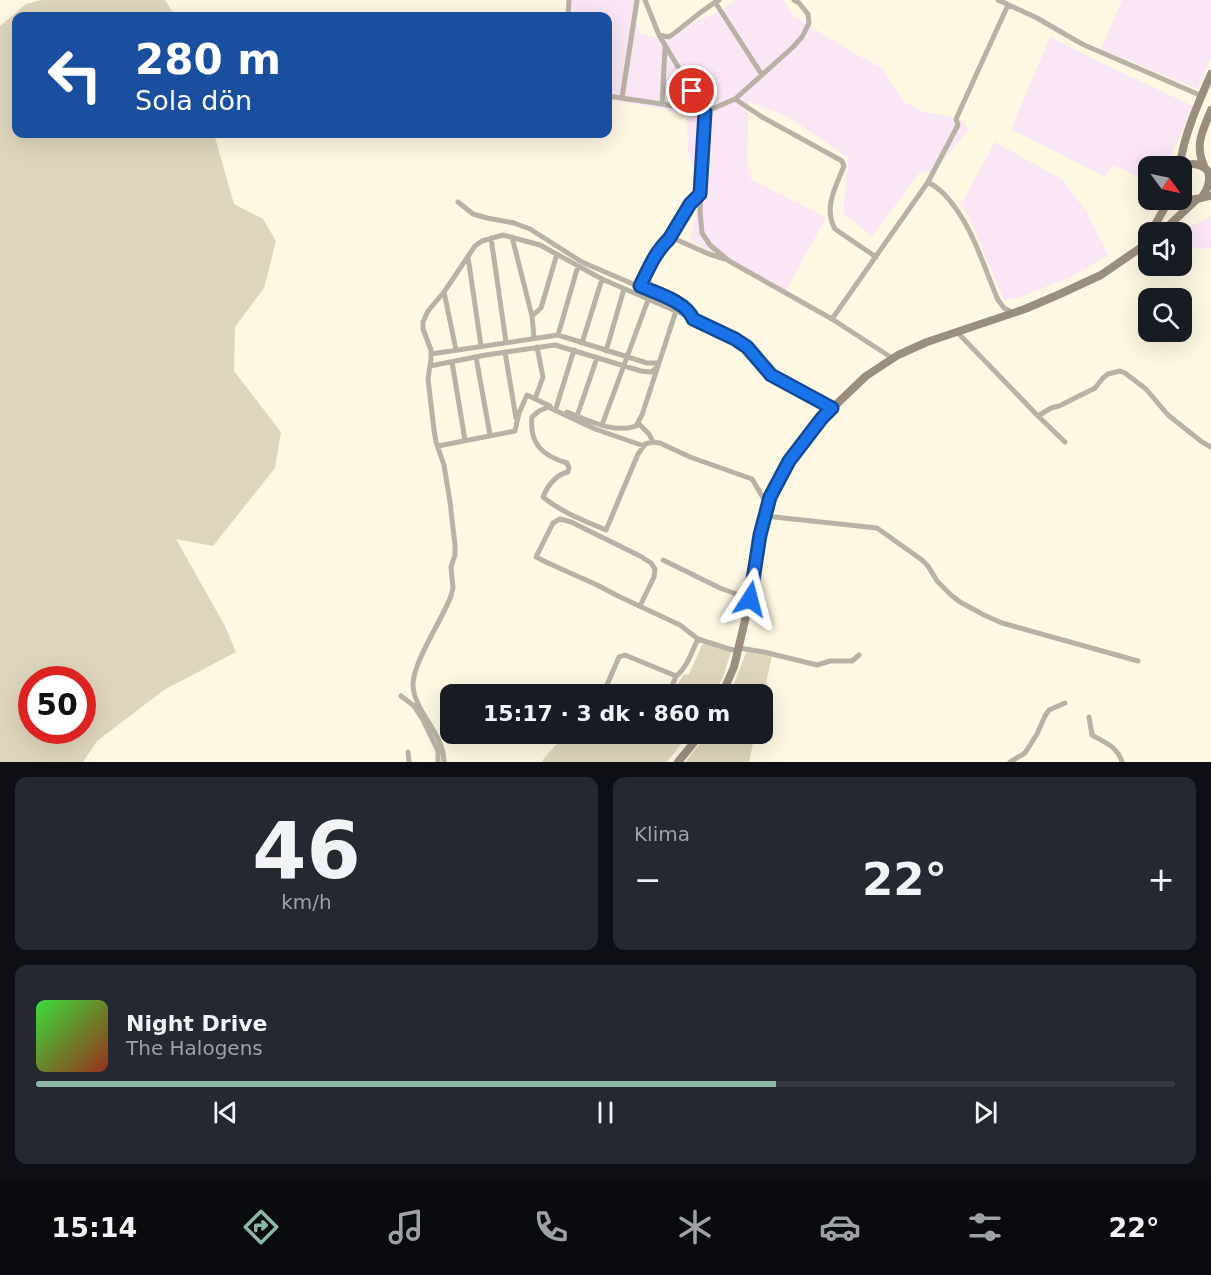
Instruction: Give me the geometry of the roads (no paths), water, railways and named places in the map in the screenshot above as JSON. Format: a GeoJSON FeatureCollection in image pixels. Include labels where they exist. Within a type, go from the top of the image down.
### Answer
{"type":"FeatureCollection","features":[{"type":"Feature","properties":{"kind":"main road"},"geometry":{"type":"LineString","coordinates":[[1181,156],[1211,74]]}},
{"type":"Feature","properties":{"kind":"main road"},"geometry":{"type":"LineString","coordinates":[[1174,222],[1203,197],[1211,181],[1199,153],[1199,144],[1211,110]]}},
{"type":"Feature","properties":{"kind":"main road"},"geometry":{"type":"LineString","coordinates":[[1192,164],[1208,171]]}},
{"type":"Feature","properties":{"kind":"main road"},"geometry":{"type":"LineString","coordinates":[[726,684],[734,667],[750,599],[760,535],[770,497],[789,461],[822,418],[866,376],[892,358],[927,342],[1013,313],[1060,294],[1101,274],[1138,249]]}},
{"type":"Feature","properties":{"kind":"main road"},"geometry":{"type":"LineString","coordinates":[[678,762],[693,744]]}},
{"type":"Feature","properties":{"kind":"street"},"geometry":{"type":"LineString","coordinates":[[622,98],[637,0]]}},
{"type":"Feature","properties":{"kind":"street"},"geometry":{"type":"LineString","coordinates":[[645,0],[659,36],[705,112],[700,194],[702,233],[710,245],[729,261]]}},
{"type":"Feature","properties":{"kind":"street"},"geometry":{"type":"LineString","coordinates":[[612,97],[705,112],[735,99],[802,37],[809,23],[808,14],[794,0]]}},
{"type":"Feature","properties":{"kind":"street"},"geometry":{"type":"LineString","coordinates":[[998,0],[1037,18],[1069,38],[1202,96]]}},
{"type":"Feature","properties":{"kind":"street"},"geometry":{"type":"LineString","coordinates":[[659,36],[669,37],[717,1],[762,75]]}},
{"type":"Feature","properties":{"kind":"street"},"geometry":{"type":"LineString","coordinates":[[832,319],[928,182],[958,125],[956,119],[1008,5]]}},
{"type":"Feature","properties":{"kind":"street"},"geometry":{"type":"LineString","coordinates":[[662,104],[666,46]]}},
{"type":"Feature","properties":{"kind":"street"},"geometry":{"type":"LineString","coordinates":[[735,99],[762,117],[842,161],[844,166],[830,206],[831,223],[835,229],[876,257]]}},
{"type":"Feature","properties":{"kind":"street"},"geometry":{"type":"LineString","coordinates":[[928,182],[942,192],[961,216],[998,300],[1004,308],[1013,313]]}},
{"type":"Feature","properties":{"kind":"street"},"geometry":{"type":"LineString","coordinates":[[640,286],[655,256],[669,239],[690,204],[700,194]]}},
{"type":"Feature","properties":{"kind":"street"},"geometry":{"type":"LineString","coordinates":[[458,202],[474,214],[530,230],[604,273],[684,306],[691,312],[693,319]]}},
{"type":"Feature","properties":{"kind":"street"},"geometry":{"type":"LineString","coordinates":[[444,762],[440,741],[417,700],[413,686],[416,669],[447,606],[453,588],[451,567],[455,555],[450,502],[444,465],[436,442],[430,397],[428,379],[431,354],[423,322],[428,311],[444,292],[475,246],[503,235],[540,245],[602,279],[735,339],[747,347],[771,375],[832,408]]}},
{"type":"Feature","properties":{"kind":"street"},"geometry":{"type":"LineString","coordinates":[[512,237],[532,316],[534,338]]}},
{"type":"Feature","properties":{"kind":"street"},"geometry":{"type":"LineString","coordinates":[[491,238],[506,342]]}},
{"type":"Feature","properties":{"kind":"street"},"geometry":{"type":"LineString","coordinates":[[669,239],[675,239],[729,261],[832,319],[892,358]]}},
{"type":"Feature","properties":{"kind":"street"},"geometry":{"type":"LineString","coordinates":[[532,316],[542,308],[557,254]]}},
{"type":"Feature","properties":{"kind":"street"},"geometry":{"type":"LineString","coordinates":[[468,257],[481,346]]}},
{"type":"Feature","properties":{"kind":"street"},"geometry":{"type":"LineString","coordinates":[[558,335],[578,266]]}},
{"type":"Feature","properties":{"kind":"street"},"geometry":{"type":"LineString","coordinates":[[582,343],[602,279]]}},
{"type":"Feature","properties":{"kind":"street"},"geometry":{"type":"LineString","coordinates":[[606,351],[624,289]]}},
{"type":"Feature","properties":{"kind":"street"},"geometry":{"type":"LineString","coordinates":[[444,292],[456,350]]}},
{"type":"Feature","properties":{"kind":"street"},"geometry":{"type":"LineString","coordinates":[[602,425],[648,300]]}},
{"type":"Feature","properties":{"kind":"street"},"geometry":{"type":"LineString","coordinates":[[438,446],[515,431],[519,413],[527,395],[602,425],[629,428],[636,426],[642,415],[676,311]]}},
{"type":"Feature","properties":{"kind":"street"},"geometry":{"type":"LineString","coordinates":[[957,332],[1065,442]]}},
{"type":"Feature","properties":{"kind":"street"},"geometry":{"type":"LineString","coordinates":[[431,354],[558,335],[627,358],[657,365]]}},
{"type":"Feature","properties":{"kind":"street"},"geometry":{"type":"LineString","coordinates":[[430,366],[555,345],[641,371],[651,372],[657,365]]}},
{"type":"Feature","properties":{"kind":"street"},"geometry":{"type":"LineString","coordinates":[[535,399],[543,377],[537,347]]}},
{"type":"Feature","properties":{"kind":"street"},"geometry":{"type":"LineString","coordinates":[[556,408],[574,350]]}},
{"type":"Feature","properties":{"kind":"street"},"geometry":{"type":"LineString","coordinates":[[505,352],[517,423]]}},
{"type":"Feature","properties":{"kind":"street"},"geometry":{"type":"LineString","coordinates":[[476,357],[490,435]]}},
{"type":"Feature","properties":{"kind":"street"},"geometry":{"type":"LineString","coordinates":[[577,416],[597,358]]}},
{"type":"Feature","properties":{"kind":"street"},"geometry":{"type":"LineString","coordinates":[[452,362],[465,440]]}},
{"type":"Feature","properties":{"kind":"street"},"geometry":{"type":"LineString","coordinates":[[1038,417],[1051,408],[1095,388],[1108,374],[1120,371],[1146,389],[1168,415],[1211,447]]}},
{"type":"Feature","properties":{"kind":"street"},"geometry":{"type":"LineString","coordinates":[[644,446],[595,429],[548,407],[532,417],[530,429],[534,440],[542,451],[567,463],[569,468],[568,472],[559,474],[546,488],[543,497],[606,531],[638,454],[644,446],[645,444],[653,442],[752,479],[768,506]]}},
{"type":"Feature","properties":{"kind":"street"},"geometry":{"type":"LineString","coordinates":[[638,423],[649,434],[653,442]]}},
{"type":"Feature","properties":{"kind":"street"},"geometry":{"type":"LineString","coordinates":[[765,516],[877,528],[928,566],[937,581],[951,595],[970,608],[1002,623],[1138,661]]}},
{"type":"Feature","properties":{"kind":"street"},"geometry":{"type":"LineString","coordinates":[[640,606],[654,577],[655,569],[651,563],[571,522],[560,519],[553,523],[536,557],[680,625],[698,639],[729,649],[764,652],[818,665],[830,661],[852,661],[859,655]]}},
{"type":"Feature","properties":{"kind":"street"},"geometry":{"type":"LineString","coordinates":[[663,560],[720,588],[750,599]]}},
{"type":"Feature","properties":{"kind":"street"},"geometry":{"type":"LineString","coordinates":[[673,684],[698,639]]}},
{"type":"Feature","properties":{"kind":"street"},"geometry":{"type":"LineString","coordinates":[[608,684],[620,657],[625,655],[676,676]]}},
{"type":"Feature","properties":{"kind":"street"},"geometry":{"type":"LineString","coordinates":[[401,696],[414,706],[422,718],[438,751],[438,762]]}},
{"type":"Feature","properties":{"kind":"street"},"geometry":{"type":"LineString","coordinates":[[1010,762],[1024,753],[1049,710],[1065,702]]}},
{"type":"Feature","properties":{"kind":"street"},"geometry":{"type":"LineString","coordinates":[[1089,717],[1092,735],[1116,750],[1122,762]]}},
{"type":"Feature","properties":{"kind":"street"},"geometry":{"type":"LineString","coordinates":[[408,752],[409,762]]}}]}
